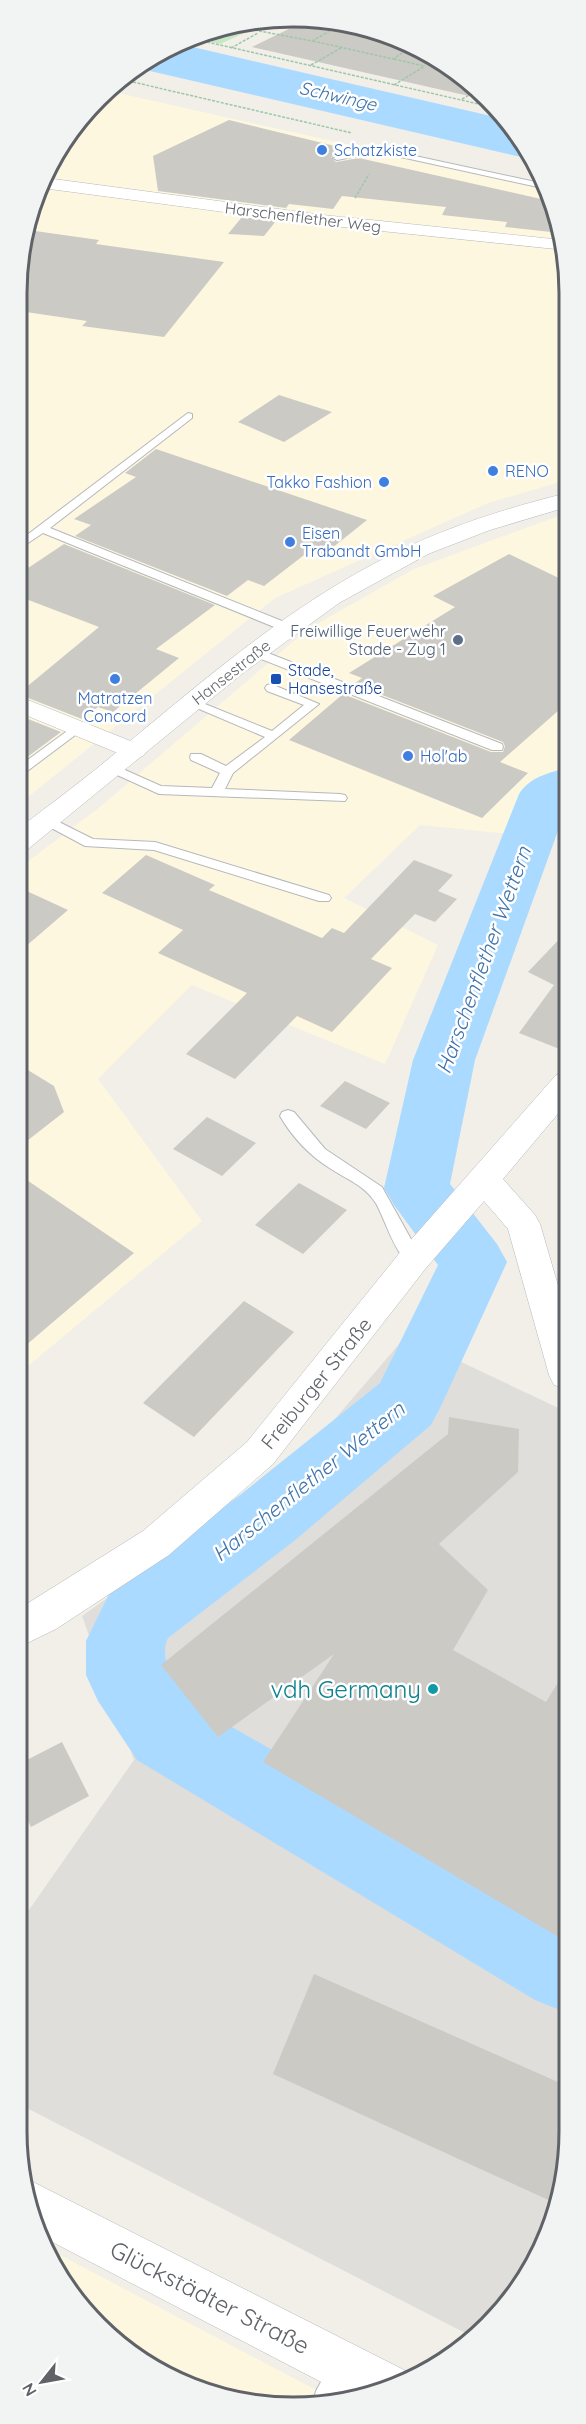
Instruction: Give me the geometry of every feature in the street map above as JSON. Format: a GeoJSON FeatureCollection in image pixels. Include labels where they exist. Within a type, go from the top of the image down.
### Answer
{"type":"FeatureCollection","features":[{"type":"Feature","properties":{"kind":"street","name":"Harschenflether Weg"},"geometry":{"type":"LineString","coordinates":[[50,184],[340,222],[554,243]]}},
{"type":"Feature","properties":{"kind":"street","name":"Hansestraße"},"geometry":{"type":"LineString","coordinates":[[27,836],[255,652],[352,585],[401,558],[510,516],[559,503]]}},
{"type":"Feature","properties":{"kind":"street"},"geometry":{"type":"LineString","coordinates":[[27,707],[134,751]]}},
{"type":"Feature","properties":{"kind":"street","name":"Freiburger Straße"},"geometry":{"type":"LineString","coordinates":[[27,1625],[156,1543],[260,1453],[414,1259],[559,1092]]}},
{"type":"Feature","properties":{"kind":"street"},"geometry":{"type":"LineString","coordinates":[[485,1180],[523,1224],[559,1348]]}},
{"type":"Feature","properties":{"kind":"street","name":"Glückstädter Straße"},"geometry":{"type":"LineString","coordinates":[[39,2210],[334,2383],[367,2387]]}},
{"type":"Feature","properties":{"kind":"lane"},"geometry":{"type":"LineString","coordinates":[[337,158],[382,151],[537,186]]}},
{"type":"Feature","properties":{"kind":"lane"},"geometry":{"type":"LineString","coordinates":[[27,540],[189,416]]}},
{"type":"Feature","properties":{"kind":"lane"},"geometry":{"type":"LineString","coordinates":[[42,529],[288,628]]}},
{"type":"Feature","properties":{"kind":"lane"},"geometry":{"type":"LineString","coordinates":[[255,652],[497,747]]}},
{"type":"Feature","properties":{"kind":"lane"},"geometry":{"type":"LineString","coordinates":[[217,792],[227,771],[313,704],[271,688]]}},
{"type":"Feature","properties":{"kind":"lane"},"geometry":{"type":"LineString","coordinates":[[191,703],[274,736]]}},
{"type":"Feature","properties":{"kind":"lane"},"geometry":{"type":"LineString","coordinates":[[27,767],[78,727]]}},
{"type":"Feature","properties":{"kind":"lane"},"geometry":{"type":"LineString","coordinates":[[196,757],[227,771]]}},
{"type":"Feature","properties":{"kind":"lane"},"geometry":{"type":"LineString","coordinates":[[111,770],[159,789],[340,798]]}},
{"type":"Feature","properties":{"kind":"lane"},"geometry":{"type":"LineString","coordinates":[[47,820],[90,843],[155,846],[324,898]]}},
{"type":"Feature","properties":{"kind":"lane"},"geometry":{"type":"LineString","coordinates":[[288,1116],[304,1139],[322,1154],[373,1188],[386,1203],[403,1246],[414,1259]]}},
{"type":"Feature","properties":{"kind":"path"},"geometry":{"type":"LineString","coordinates":[[312,41],[332,30]]}},
{"type":"Feature","properties":{"kind":"path"},"geometry":{"type":"LineString","coordinates":[[249,31],[268,34],[272,32],[425,66],[394,85]]}},
{"type":"Feature","properties":{"kind":"path"},"geometry":{"type":"LineString","coordinates":[[231,48],[259,33]]}},
{"type":"Feature","properties":{"kind":"path"},"geometry":{"type":"LineString","coordinates":[[205,42],[480,104]]}},
{"type":"Feature","properties":{"kind":"path"},"geometry":{"type":"LineString","coordinates":[[310,66],[341,47]]}},
{"type":"Feature","properties":{"kind":"path"},"geometry":{"type":"LineString","coordinates":[[393,59],[405,51]]}},
{"type":"Feature","properties":{"kind":"path"},"geometry":{"type":"LineString","coordinates":[[131,82],[360,135]]}},
{"type":"Feature","properties":{"kind":"path"},"geometry":{"type":"LineString","coordinates":[[461,100],[470,95]]}},
{"type":"Feature","properties":{"kind":"path"},"geometry":{"type":"LineString","coordinates":[[340,222],[382,151]]}},
{"type":"Feature","properties":{"kind":"shaded area"},"geometry":{"type":"Polygon","coordinates":[[[118,93],[537,187],[545,207],[557,258],[559,293],[559,482],[488,503],[275,598],[27,798],[27,293],[29,258],[41,207],[54,175],[82,131],[118,93]]]}},
{"type":"Feature","properties":{"kind":"shaded area"},"geometry":{"type":"Polygon","coordinates":[[[559,516],[559,795],[511,834],[420,825],[344,898],[438,945],[385,1064],[192,985],[98,1079],[202,1221],[27,1367],[27,862],[100,807],[308,629],[414,569],[559,516]]]}},
{"type":"Feature","properties":{"kind":"shaded area"},"geometry":{"type":"Polygon","coordinates":[[[406,1336],[559,1408],[559,2131],[557,2166],[545,2217],[532,2249],[504,2293],[465,2333],[27,2108],[27,1913],[134,1760],[82,1616],[298,1462],[406,1336]]]}},
{"type":"Feature","properties":{"kind":"shaded area"},"geometry":{"type":"Polygon","coordinates":[[[56,2253],[326,2395],[293,2397],[258,2395],[207,2383],[175,2370],[131,2342],[105,2319],[82,2293],[56,2253]]]}},
{"type":"Feature","properties":{"kind":"green space"},"geometry":{"type":"Polygon","coordinates":[[[244,33],[220,44],[208,41],[244,33]]]}},
{"type":"Feature","properties":{"kind":"water","name":"Schwinge"},"geometry":{"type":"Polygon","coordinates":[[[192,47],[491,116],[521,157],[148,70],[192,47]]]}},
{"type":"Feature","properties":{"kind":"building"},"geometry":{"type":"Polygon","coordinates":[[[293,27],[345,32],[379,41],[411,54],[441,72],[472,97],[252,47],[293,27]]]}},
{"type":"Feature","properties":{"kind":"building"},"geometry":{"type":"Polygon","coordinates":[[[229,120],[343,148],[335,153],[341,154],[331,157],[336,162],[359,158],[542,199],[552,232],[505,227],[507,222],[442,215],[446,207],[342,196],[333,209],[289,204],[286,208],[158,191],[153,156],[229,120]]]}},
{"type":"Feature","properties":{"kind":"building"},"geometry":{"type":"Polygon","coordinates":[[[242,217],[276,221],[264,236],[228,234],[242,217]]]}},
{"type":"Feature","properties":{"kind":"building"},"geometry":{"type":"Polygon","coordinates":[[[34,231],[99,240],[96,244],[224,262],[164,337],[82,326],[87,321],[27,312],[29,258],[34,231]]]}},
{"type":"Feature","properties":{"kind":"building"},"geometry":{"type":"Polygon","coordinates":[[[279,395],[332,412],[284,442],[238,422],[279,395]]]}},
{"type":"Feature","properties":{"kind":"building"},"geometry":{"type":"Polygon","coordinates":[[[156,449],[367,520],[322,556],[308,552],[264,586],[248,580],[227,596],[75,536],[91,525],[74,519],[136,477],[125,473],[156,449]]]}},
{"type":"Feature","properties":{"kind":"building"},"geometry":{"type":"Polygon","coordinates":[[[64,544],[215,605],[156,649],[179,658],[113,712],[98,707],[82,719],[27,698],[27,687],[99,627],[27,599],[27,569],[64,544]]]}},
{"type":"Feature","properties":{"kind":"building"},"geometry":{"type":"Polygon","coordinates":[[[509,554],[559,578],[559,710],[500,762],[528,773],[482,818],[289,740],[343,694],[491,752],[503,752],[505,746],[503,742],[354,684],[362,678],[349,673],[455,607],[433,596],[509,554]]]}},
{"type":"Feature","properties":{"kind":"building"},"geometry":{"type":"Polygon","coordinates":[[[27,719],[61,732],[27,757],[27,719]]]}},
{"type":"Feature","properties":{"kind":"building"},"geometry":{"type":"Polygon","coordinates":[[[146,855],[215,885],[209,890],[322,938],[332,928],[344,933],[414,860],[453,875],[438,891],[457,899],[435,922],[415,914],[371,959],[392,968],[332,1032],[297,1016],[235,1079],[186,1054],[247,993],[158,953],[183,930],[102,893],[146,855]]]}},
{"type":"Feature","properties":{"kind":"building"},"geometry":{"type":"Polygon","coordinates":[[[27,891],[68,910],[27,945],[27,891]]]}},
{"type":"Feature","properties":{"kind":"building"},"geometry":{"type":"Polygon","coordinates":[[[559,939],[559,1049],[519,1033],[554,985],[528,972],[559,939]]]}},
{"type":"Feature","properties":{"kind":"building"},"geometry":{"type":"Polygon","coordinates":[[[27,1070],[54,1086],[64,1112],[27,1141],[27,1070]]]}},
{"type":"Feature","properties":{"kind":"building"},"geometry":{"type":"Polygon","coordinates":[[[345,1081],[390,1103],[366,1129],[320,1106],[345,1081]]]}},
{"type":"Feature","properties":{"kind":"building"},"geometry":{"type":"Polygon","coordinates":[[[207,1117],[256,1143],[222,1176],[173,1149],[207,1117]]]}},
{"type":"Feature","properties":{"kind":"building"},"geometry":{"type":"Polygon","coordinates":[[[27,1180],[134,1253],[27,1344],[27,1180]]]}},
{"type":"Feature","properties":{"kind":"building"},"geometry":{"type":"Polygon","coordinates":[[[299,1183],[347,1210],[303,1254],[255,1225],[299,1183]]]}},
{"type":"Feature","properties":{"kind":"building"},"geometry":{"type":"Polygon","coordinates":[[[244,1301],[294,1332],[194,1437],[143,1403],[244,1301]]]}},
{"type":"Feature","properties":{"kind":"building"},"geometry":{"type":"Polygon","coordinates":[[[449,1417],[519,1429],[518,1472],[439,1544],[488,1590],[453,1650],[546,1702],[559,1681],[559,1937],[263,1762],[334,1654],[218,1737],[161,1665],[448,1434],[449,1417]]]}},
{"type":"Feature","properties":{"kind":"building"},"geometry":{"type":"Polygon","coordinates":[[[62,1742],[89,1796],[31,1827],[27,1819],[27,1760],[62,1742]]]}},
{"type":"Feature","properties":{"kind":"building"},"geometry":{"type":"Polygon","coordinates":[[[314,1974],[559,2082],[557,2166],[550,2201],[273,2074],[314,1974]]]}},
{"type":"Feature","properties":{"kind":"waterway","name":"Harschenflether Wettern"},"geometry":{"type":"LineString","coordinates":[[559,788],[545,794],[444,1060],[417,1188],[473,1262],[406,1404],[267,1518],[140,1613],[126,1641],[126,1675],[166,1733],[559,1963]]}},
{"type":"Feature","properties":{"kind":"place","name":"Schatzkiste"},"geometry":{"type":"Point","coordinates":[322,150]}},
{"type":"Feature","properties":{"kind":"place","name":"RENO"},"geometry":{"type":"Point","coordinates":[493,471]}},
{"type":"Feature","properties":{"kind":"place","name":"Takko Fashion"},"geometry":{"type":"Point","coordinates":[384,482]}},
{"type":"Feature","properties":{"kind":"place","name":"Eisen Trabandt GmbH"},"geometry":{"type":"Point","coordinates":[290,542]}},
{"type":"Feature","properties":{"kind":"place","name":"Freiwillige Feuerwehr Stade - Zug 1"},"geometry":{"type":"Point","coordinates":[458,640]}},
{"type":"Feature","properties":{"kind":"place","name":"Matratzen Concord"},"geometry":{"type":"Point","coordinates":[115,679]}},
{"type":"Feature","properties":{"kind":"place","name":"Stade, Hansestraße"},"geometry":{"type":"Point","coordinates":[276,679]}},
{"type":"Feature","properties":{"kind":"place","name":"Hol'ab"},"geometry":{"type":"Point","coordinates":[408,756]}},
{"type":"Feature","properties":{"kind":"place","name":"vdh Germany"},"geometry":{"type":"Point","coordinates":[433,1689]}}]}
